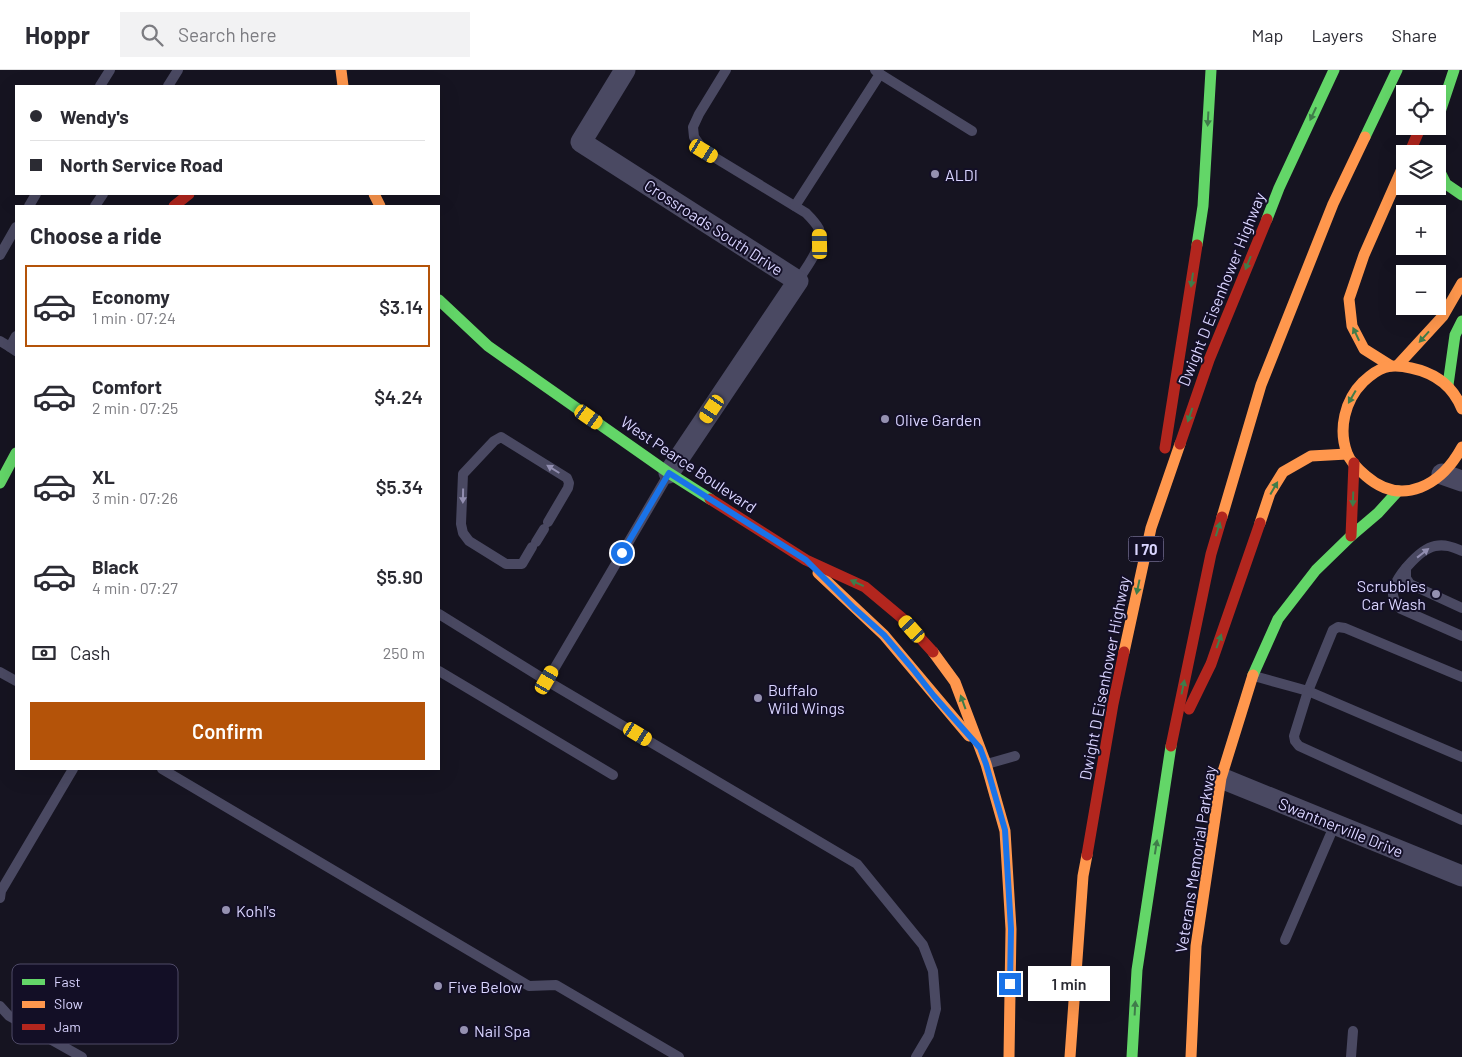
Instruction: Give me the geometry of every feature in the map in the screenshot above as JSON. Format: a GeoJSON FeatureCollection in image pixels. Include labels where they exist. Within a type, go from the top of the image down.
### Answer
{"type":"FeatureCollection","features":[{"type":"Feature","properties":{"kind":"main road"},"geometry":{"type":"LineString","coordinates":[[341,70],[343,85]]}},
{"type":"Feature","properties":{"kind":"main road"},"geometry":{"type":"LineString","coordinates":[[1150,528],[1180,357],[1203,206],[1211,70]]}},
{"type":"Feature","properties":{"kind":"main road","name":"Dwight D Eisenhower Highway"},"geometry":{"type":"LineString","coordinates":[[1070,1057],[1083,876],[1113,704],[1150,528],[1213,351],[1279,188],[1334,70]]}},
{"type":"Feature","properties":{"kind":"main road"},"geometry":{"type":"LineString","coordinates":[[1132,1057],[1137,970],[1170,749],[1211,554],[1262,385],[1333,204],[1397,70]]}},
{"type":"Feature","properties":{"kind":"main road"},"geometry":{"type":"LineString","coordinates":[[1444,85],[1452,70]]}},
{"type":"Feature","properties":{"kind":"main road"},"geometry":{"type":"LineString","coordinates":[[1446,91],[1452,70]]}},
{"type":"Feature","properties":{"kind":"main road"},"geometry":{"type":"LineString","coordinates":[[1395,366],[1364,349],[1352,326],[1350,299],[1361,262],[1396,182]]}},
{"type":"Feature","properties":{"kind":"main road"},"geometry":{"type":"LineString","coordinates":[[1446,184],[1462,195]]}},
{"type":"Feature","properties":{"kind":"main road"},"geometry":{"type":"LineString","coordinates":[[175,205],[188,195]]}},
{"type":"Feature","properties":{"kind":"main road"},"geometry":{"type":"LineString","coordinates":[[1395,366],[1443,316],[1462,282]]}},
{"type":"Feature","properties":{"kind":"main road","name":"West Pearce Boulevard"},"geometry":{"type":"LineString","coordinates":[[440,301],[488,346],[669,473],[806,560],[865,587],[902,618],[932,651],[955,682],[986,764],[1005,830],[1011,929],[1010,1057]]}},
{"type":"Feature","properties":{"kind":"main road"},"geometry":{"type":"LineString","coordinates":[[1448,385],[1455,335],[1462,321]]}},
{"type":"Feature","properties":{"kind":"main road"},"geometry":{"type":"LineString","coordinates":[[1351,536],[1351,458],[1344,420],[1348,401],[1359,385],[1388,366],[1416,368],[1434,375],[1448,385],[1461,404],[1462,409]]}},
{"type":"Feature","properties":{"kind":"main road"},"geometry":{"type":"LineString","coordinates":[[1170,749],[1211,664],[1270,493],[1284,472],[1311,456],[1351,458],[1362,472],[1376,484],[1386,489],[1395,491],[1415,489],[1434,481],[1442,474],[1449,467],[1462,446]]}},
{"type":"Feature","properties":{"kind":"main road"},"geometry":{"type":"LineString","coordinates":[[0,482],[15,455]]}},
{"type":"Feature","properties":{"kind":"main road","name":"Veterans Memorial Parkway"},"geometry":{"type":"LineString","coordinates":[[1191,1057],[1196,946],[1221,778],[1253,675],[1278,619],[1316,570],[1378,513],[1398,491]]}},
{"type":"Feature","properties":{"kind":"main road","name":"West Pearce Boulevard"},"geometry":{"type":"LineString","coordinates":[[806,560],[884,635],[980,748]]}},
{"type":"Feature","properties":{"kind":"street","name":"Crossroads South Drive"},"geometry":{"type":"LineString","coordinates":[[625,70],[581,142],[798,280],[669,473]]}},
{"type":"Feature","properties":{"kind":"street"},"geometry":{"type":"LineString","coordinates":[[1442,474],[1462,481]]}},
{"type":"Feature","properties":{"kind":"street","name":"Swantnerville Drive"},"geometry":{"type":"LineString","coordinates":[[1221,778],[1462,876]]}},
{"type":"Feature","properties":{"kind":"lane"},"geometry":{"type":"LineString","coordinates":[[101,85],[110,70]]}},
{"type":"Feature","properties":{"kind":"lane"},"geometry":{"type":"LineString","coordinates":[[169,85],[178,70]]}},
{"type":"Feature","properties":{"kind":"lane"},"geometry":{"type":"LineString","coordinates":[[726,70],[699,114],[693,127],[694,137],[704,151],[806,213],[818,227],[820,244],[798,280]]}},
{"type":"Feature","properties":{"kind":"lane"},"geometry":{"type":"LineString","coordinates":[[794,206],[877,72],[972,132]]}},
{"type":"Feature","properties":{"kind":"lane"},"geometry":{"type":"LineString","coordinates":[[0,255],[15,230]]}},
{"type":"Feature","properties":{"kind":"lane"},"geometry":{"type":"LineString","coordinates":[[0,341],[13,349]]}},
{"type":"Feature","properties":{"kind":"lane"},"geometry":{"type":"LineString","coordinates":[[501,436],[567,478],[569,483],[568,488],[534,544],[522,564],[506,564],[469,541],[463,533],[463,474],[501,436]]}},
{"type":"Feature","properties":{"kind":"lane"},"geometry":{"type":"LineString","coordinates":[[547,680],[669,473]]}},
{"type":"Feature","properties":{"kind":"lane"},"geometry":{"type":"LineString","coordinates":[[1462,551],[1442,545],[1433,546],[1423,551],[1398,578],[1393,594],[1395,602],[1401,609],[1462,636]]}},
{"type":"Feature","properties":{"kind":"lane"},"geometry":{"type":"LineString","coordinates":[[1406,568],[1406,578],[1410,584],[1462,608]]}},
{"type":"Feature","properties":{"kind":"lane"},"geometry":{"type":"LineString","coordinates":[[440,615],[857,864],[923,945],[933,971],[936,1009],[929,1035],[916,1057]]}},
{"type":"Feature","properties":{"kind":"lane"},"geometry":{"type":"LineString","coordinates":[[1462,677],[1345,628],[1338,628],[1334,630],[1308,691],[1294,736],[1295,742],[1299,746],[1462,820]]}},
{"type":"Feature","properties":{"kind":"lane"},"geometry":{"type":"LineString","coordinates":[[0,672],[15,681]]}},
{"type":"Feature","properties":{"kind":"lane"},"geometry":{"type":"LineString","coordinates":[[440,672],[613,775]]}},
{"type":"Feature","properties":{"kind":"lane"},"geometry":{"type":"LineString","coordinates":[[1253,675],[1308,691],[1462,757]]}},
{"type":"Feature","properties":{"kind":"lane"},"geometry":{"type":"LineString","coordinates":[[986,764],[1015,756]]}},
{"type":"Feature","properties":{"kind":"lane"},"geometry":{"type":"LineString","coordinates":[[0,898],[1,891],[72,770]]}},
{"type":"Feature","properties":{"kind":"lane"},"geometry":{"type":"LineString","coordinates":[[164,770],[529,986],[556,985],[679,1057]]}},
{"type":"Feature","properties":{"kind":"lane"},"geometry":{"type":"LineString","coordinates":[[1285,940],[1335,824]]}},
{"type":"Feature","properties":{"kind":"lane"},"geometry":{"type":"LineString","coordinates":[[0,1006],[12,1018]]}},
{"type":"Feature","properties":{"kind":"lane"},"geometry":{"type":"LineString","coordinates":[[1352,1057],[1353,1031]]}},
{"type":"Feature","properties":{"kind":"lane"},"geometry":{"type":"LineString","coordinates":[[59,1044],[82,1057]]}},
{"type":"Feature","properties":{"kind":"traffic: fast"},"geometry":{"type":"LineString","coordinates":[[1197,245],[1203,206],[1211,70]]}},
{"type":"Feature","properties":{"kind":"traffic: fast"},"geometry":{"type":"LineString","coordinates":[[1267,219],[1279,188],[1334,70]]}},
{"type":"Feature","properties":{"kind":"traffic: fast"},"geometry":{"type":"LineString","coordinates":[[1365,137],[1397,70]]}},
{"type":"Feature","properties":{"kind":"traffic: fast"},"geometry":{"type":"LineString","coordinates":[[1446,94],[1454,70]]}},
{"type":"Feature","properties":{"kind":"traffic: fast"},"geometry":{"type":"LineString","coordinates":[[1446,184],[1462,195]]}},
{"type":"Feature","properties":{"kind":"traffic: fast"},"geometry":{"type":"LineString","coordinates":[[440,301],[488,346],[669,473],[710,499]]}},
{"type":"Feature","properties":{"kind":"traffic: fast"},"geometry":{"type":"LineString","coordinates":[[1448,385],[1455,335],[1462,321]]}},
{"type":"Feature","properties":{"kind":"traffic: fast"},"geometry":{"type":"LineString","coordinates":[[0,483],[15,455]]}},
{"type":"Feature","properties":{"kind":"traffic: fast"},"geometry":{"type":"LineString","coordinates":[[1253,675],[1278,619],[1316,570],[1378,513],[1398,491]]}},
{"type":"Feature","properties":{"kind":"traffic: fast"},"geometry":{"type":"LineString","coordinates":[[1132,1057],[1137,970],[1171,746]]}},
{"type":"Feature","properties":{"kind":"traffic: slow"},"geometry":{"type":"LineString","coordinates":[[341,70],[343,85]]}},
{"type":"Feature","properties":{"kind":"traffic: slow"},"geometry":{"type":"LineString","coordinates":[[1222,517],[1261,385],[1333,204],[1365,137]]}},
{"type":"Feature","properties":{"kind":"traffic: slow"},"geometry":{"type":"LineString","coordinates":[[1391,366],[1364,349],[1352,326],[1349,299],[1364,255],[1396,182]]}},
{"type":"Feature","properties":{"kind":"traffic: slow"},"geometry":{"type":"LineString","coordinates":[[374,195],[380,205]]}},
{"type":"Feature","properties":{"kind":"traffic: slow"},"geometry":{"type":"LineString","coordinates":[[1398,365],[1443,316],[1462,283]]}},
{"type":"Feature","properties":{"kind":"traffic: slow"},"geometry":{"type":"LineString","coordinates":[[1462,409],[1454,394],[1435,377],[1420,370],[1390,366],[1374,373],[1357,389],[1348,406],[1343,425],[1344,444],[1350,460],[1366,476],[1380,485],[1394,490],[1407,491],[1433,481],[1444,472],[1462,447]]}},
{"type":"Feature","properties":{"kind":"traffic: slow"},"geometry":{"type":"LineString","coordinates":[[1124,652],[1151,528],[1180,444]]}},
{"type":"Feature","properties":{"kind":"traffic: slow"},"geometry":{"type":"LineString","coordinates":[[1260,523],[1270,493],[1283,472],[1311,456],[1347,454]]}},
{"type":"Feature","properties":{"kind":"traffic: slow"},"geometry":{"type":"LineString","coordinates":[[818,573],[884,635],[969,736]]}},
{"type":"Feature","properties":{"kind":"traffic: slow"},"geometry":{"type":"LineString","coordinates":[[933,652],[955,682],[986,764],[1005,831],[1011,929],[1009,1057]]}},
{"type":"Feature","properties":{"kind":"traffic: slow"},"geometry":{"type":"LineString","coordinates":[[1191,1057],[1196,946],[1221,778],[1253,675]]}},
{"type":"Feature","properties":{"kind":"traffic: slow"},"geometry":{"type":"LineString","coordinates":[[1070,1057],[1083,876],[1087,855]]}},
{"type":"Feature","properties":{"kind":"traffic: jam"},"geometry":{"type":"LineString","coordinates":[[1413,145],[1417,135]]}},
{"type":"Feature","properties":{"kind":"traffic: jam"},"geometry":{"type":"LineString","coordinates":[[175,205],[188,195]]}},
{"type":"Feature","properties":{"kind":"traffic: jam"},"geometry":{"type":"LineString","coordinates":[[1180,444],[1209,360],[1267,219]]}},
{"type":"Feature","properties":{"kind":"traffic: jam"},"geometry":{"type":"LineString","coordinates":[[1165,448],[1197,245]]}},
{"type":"Feature","properties":{"kind":"traffic: jam"},"geometry":{"type":"LineString","coordinates":[[1351,536],[1354,463]]}},
{"type":"Feature","properties":{"kind":"traffic: jam"},"geometry":{"type":"LineString","coordinates":[[710,499],[806,560],[865,587],[902,618],[933,652]]}},
{"type":"Feature","properties":{"kind":"traffic: jam"},"geometry":{"type":"LineString","coordinates":[[1171,746],[1211,554],[1222,517]]}},
{"type":"Feature","properties":{"kind":"traffic: jam"},"geometry":{"type":"LineString","coordinates":[[1189,709],[1211,664],[1260,523]]}},
{"type":"Feature","properties":{"kind":"traffic: jam"},"geometry":{"type":"LineString","coordinates":[[1087,855],[1124,652]]}},
{"type":"Feature","properties":{"kind":"place","name":"ALDI"},"geometry":{"type":"Point","coordinates":[935,174]}},
{"type":"Feature","properties":{"kind":"place","name":"Olive Garden"},"geometry":{"type":"Point","coordinates":[885,419]}},
{"type":"Feature","properties":{"kind":"place","name":"Scrubbles Car Wash"},"geometry":{"type":"Point","coordinates":[1436,594]}},
{"type":"Feature","properties":{"kind":"place","name":"Buffalo Wild Wings"},"geometry":{"type":"Point","coordinates":[758,698]}},
{"type":"Feature","properties":{"kind":"place","name":"Kohl's"},"geometry":{"type":"Point","coordinates":[226,910]}},
{"type":"Feature","properties":{"kind":"place","name":"Five Below"},"geometry":{"type":"Point","coordinates":[438,986]}},
{"type":"Feature","properties":{"kind":"place","name":"Nail Spa"},"geometry":{"type":"Point","coordinates":[464,1030]}},
{"type":"Feature","properties":{"kind":"route"},"geometry":{"type":"LineString","coordinates":[[622,553],[669,473],[806,560],[884,635],[980,748],[986,764],[1005,830],[1011,929],[1010,984]]}}]}
